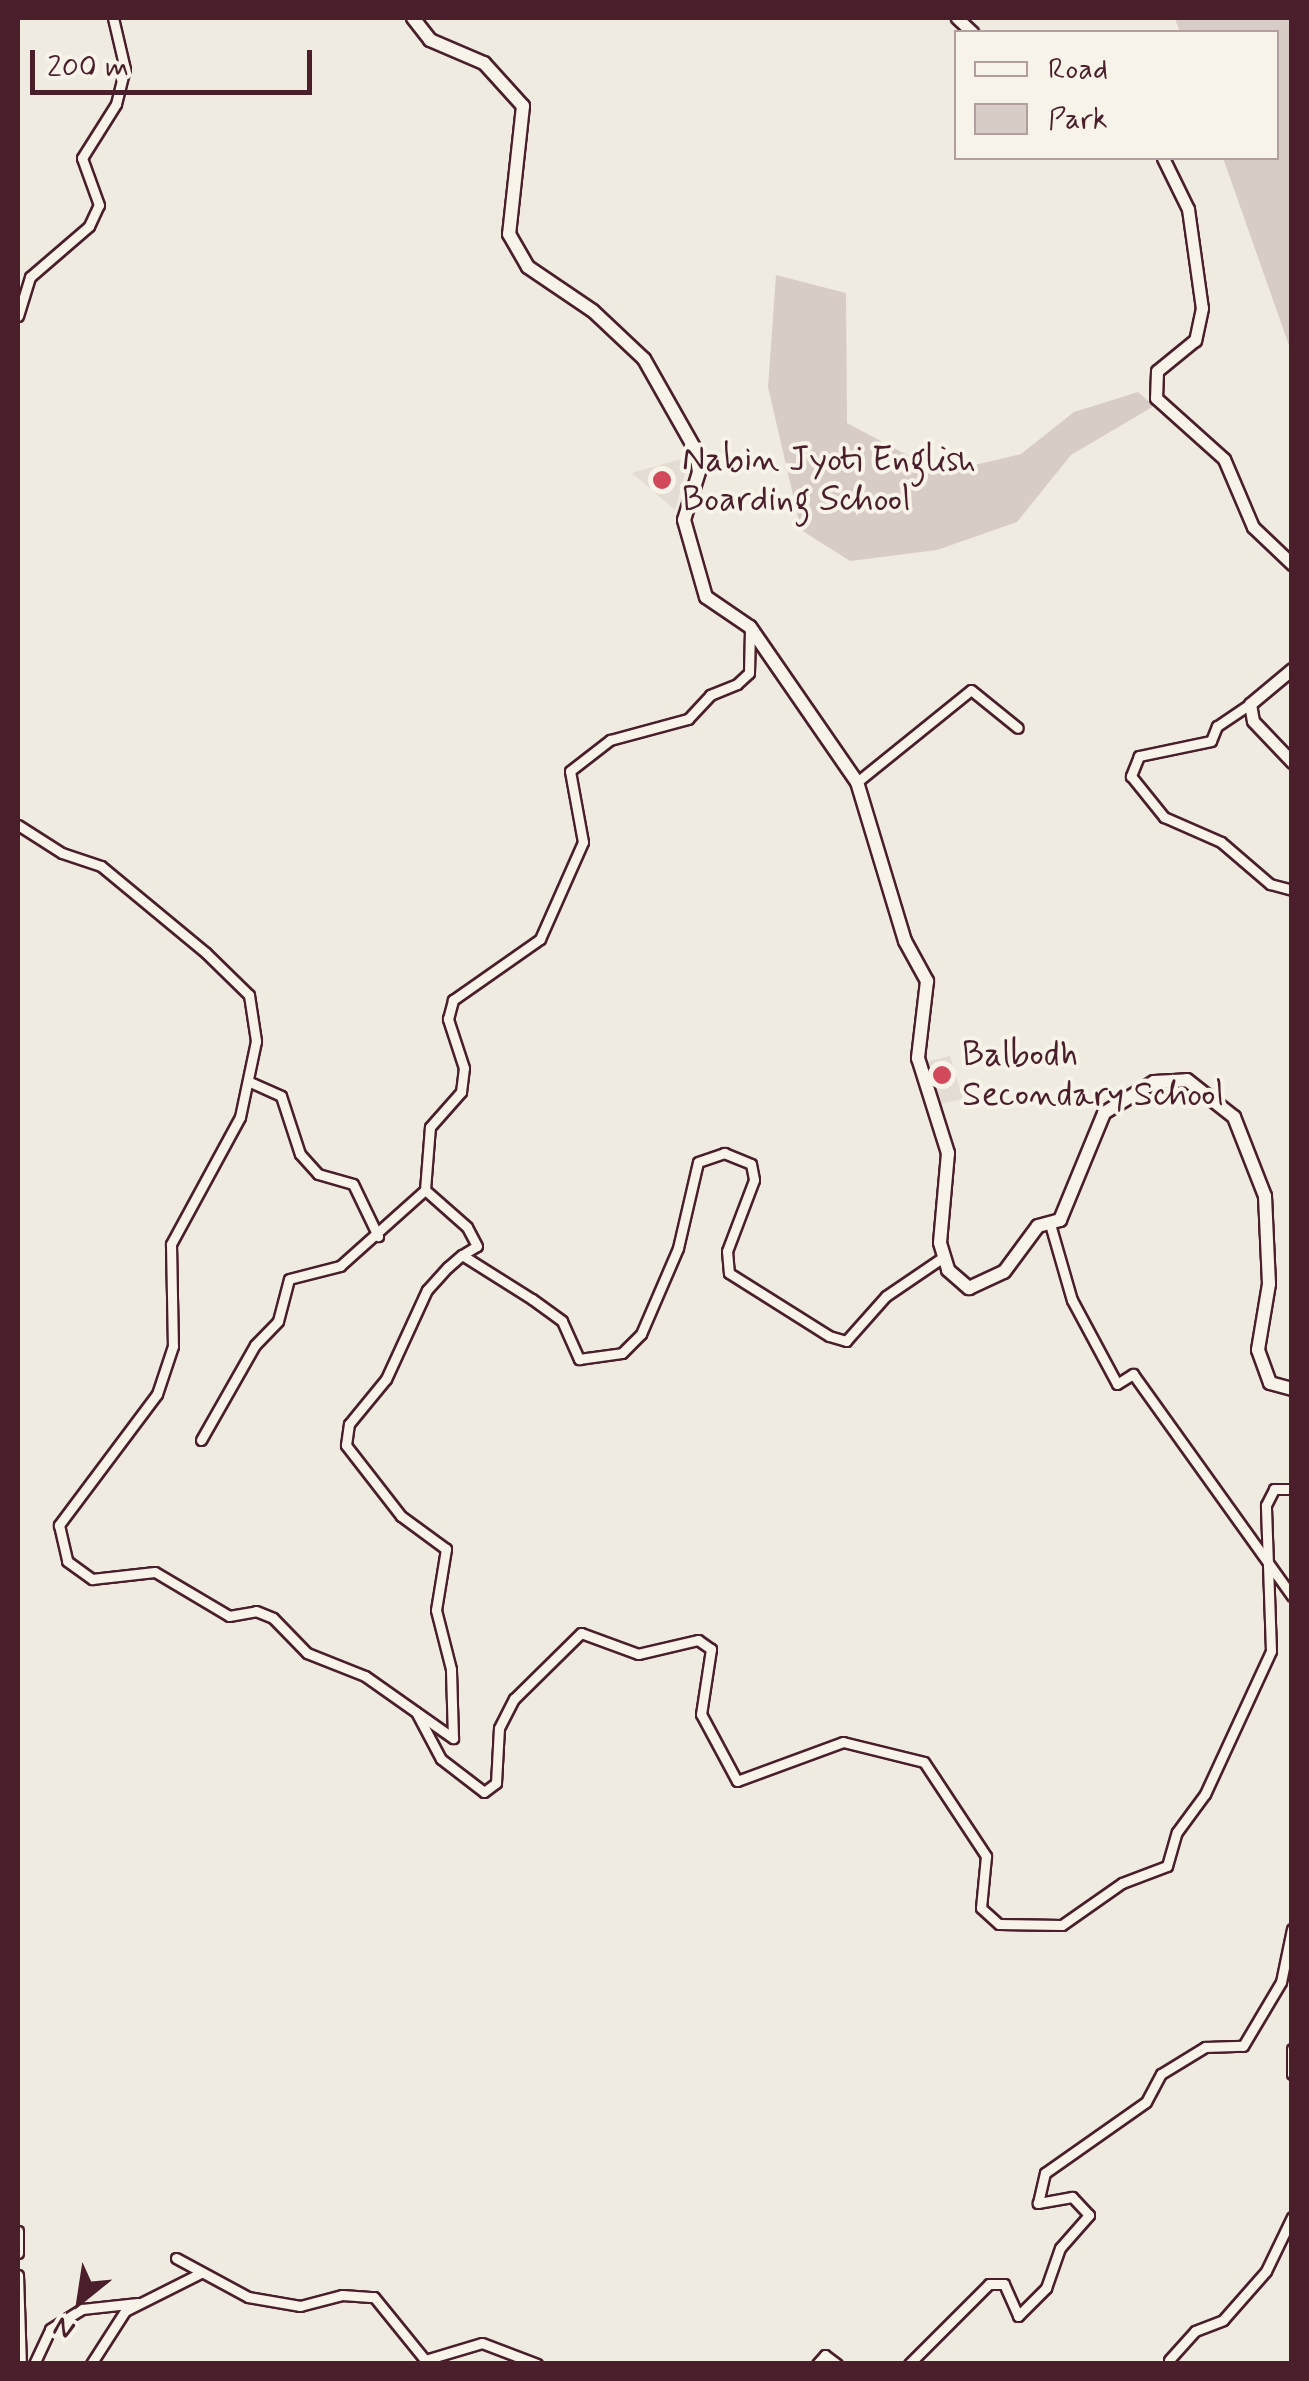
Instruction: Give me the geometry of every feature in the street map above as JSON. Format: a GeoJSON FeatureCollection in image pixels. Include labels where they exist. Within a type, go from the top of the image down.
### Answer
{"type":"FeatureCollection","features":[{"type":"Feature","properties":{"kind":"main road"},"geometry":{"type":"LineString","coordinates":[[413,18],[430,40],[484,63],[523,106],[509,234],[528,267],[594,311],[644,359],[696,451],[698,472],[684,520],[688,555],[706,597],[750,627],[858,782],[904,941],[927,981],[916,1036],[948,1153],[942,1258],[961,1286],[978,1286],[1004,1272],[1038,1226],[1060,1220],[1104,1113],[1154,1082],[1202,1087],[1234,1117],[1264,1196],[1270,1284],[1258,1350],[1270,1383],[1292,1389]]}},
{"type":"Feature","properties":{"kind":"street"},"geometry":{"type":"LineString","coordinates":[[18,316],[30,278],[89,226],[99,205],[82,158],[116,104],[126,69],[113,18]]}},
{"type":"Feature","properties":{"kind":"street"},"geometry":{"type":"LineString","coordinates":[[1164,160],[1188,208],[1202,308],[1195,340],[1156,371],[1156,398],[1224,459],[1253,527],[1292,564]]}},
{"type":"Feature","properties":{"kind":"street"},"geometry":{"type":"LineString","coordinates":[[201,1440],[255,1345],[278,1320],[289,1279],[340,1266],[425,1190],[430,1128],[461,1092],[464,1068],[448,1020],[454,1000],[540,939],[584,842],[570,770],[610,740],[688,719],[710,695],[737,684],[749,673],[750,627]]}},
{"type":"Feature","properties":{"kind":"street"},"geometry":{"type":"LineString","coordinates":[[1292,669],[1217,726],[1211,741],[1139,756],[1132,776],[1164,817],[1233,849],[1270,884],[1292,890]]}},
{"type":"Feature","properties":{"kind":"street"},"geometry":{"type":"LineString","coordinates":[[858,782],[971,690],[1018,728]]}},
{"type":"Feature","properties":{"kind":"street"},"geometry":{"type":"LineString","coordinates":[[1250,704],[1267,740],[1292,762]]}},
{"type":"Feature","properties":{"kind":"street"},"geometry":{"type":"LineString","coordinates":[[18,825],[62,853],[101,866],[249,995],[256,1041],[240,1117],[171,1244],[173,1346],[157,1394],[59,1524],[68,1561],[92,1579],[155,1572],[229,1616],[256,1611],[273,1618],[308,1653],[364,1676],[453,1738],[458,1732],[436,1610],[446,1549],[401,1516],[346,1445],[349,1424],[386,1379],[427,1290],[462,1255],[477,1246],[467,1227],[425,1190]]}},
{"type":"Feature","properties":{"kind":"street"},"geometry":{"type":"LineString","coordinates":[[250,1082],[281,1096],[300,1154],[318,1174],[353,1184],[378,1236]]}},
{"type":"Feature","properties":{"kind":"street"},"geometry":{"type":"LineString","coordinates":[[462,1255],[562,1322],[578,1359],[622,1352],[642,1334],[690,1216],[698,1162],[708,1154],[735,1154],[752,1164],[748,1210],[728,1251],[729,1272],[829,1336],[846,1341],[886,1296],[942,1258]]}},
{"type":"Feature","properties":{"kind":"street"},"geometry":{"type":"LineString","coordinates":[[1050,1224],[1072,1300],[1117,1384],[1133,1374],[1235,1527],[1272,1563],[1292,1596]]}},
{"type":"Feature","properties":{"kind":"street"},"geometry":{"type":"LineString","coordinates":[[415,1710],[441,1760],[484,1792],[496,1783],[499,1728],[514,1699],[580,1632],[638,1654],[698,1640],[711,1649],[701,1714],[736,1782],[843,1742],[924,1762],[986,1856],[980,1908],[999,1924],[1062,1925],[1122,1883],[1166,1866],[1177,1832],[1205,1794],[1263,1677],[1271,1651],[1272,1563],[1266,1505],[1274,1489],[1292,1489]]}},
{"type":"Feature","properties":{"kind":"street"},"geometry":{"type":"LineString","coordinates":[[909,2364],[989,2284],[1004,2284],[1018,2316],[1046,2288],[1060,2248],[1088,2215],[1072,2196],[1038,2203],[1045,2173],[1146,2102],[1162,2074],[1205,2047],[1243,2046],[1281,1982],[1291,1930]]}},
{"type":"Feature","properties":{"kind":"street"},"geometry":{"type":"LineString","coordinates":[[1292,2049],[1292,2074]]}},
{"type":"Feature","properties":{"kind":"street"},"geometry":{"type":"LineString","coordinates":[[1169,2360],[1180,2343],[1223,2320],[1266,2272],[1292,2216]]}},
{"type":"Feature","properties":{"kind":"street"},"geometry":{"type":"LineString","coordinates":[[18,2231],[18,2253]]}},
{"type":"Feature","properties":{"kind":"street"},"geometry":{"type":"LineString","coordinates":[[176,2258],[248,2296],[300,2306],[342,2295],[374,2297],[425,2360],[482,2343],[537,2364]]}},
{"type":"Feature","properties":{"kind":"street"},"geometry":{"type":"LineString","coordinates":[[91,2364],[125,2312],[201,2274]]}},
{"type":"Feature","properties":{"kind":"street"},"geometry":{"type":"LineString","coordinates":[[18,2275],[22,2364]]}},
{"type":"Feature","properties":{"kind":"street"},"geometry":{"type":"LineString","coordinates":[[34,2364],[50,2329],[82,2310],[142,2304]]}},
{"type":"Feature","properties":{"kind":"street"},"geometry":{"type":"LineString","coordinates":[[818,2364],[824,2356],[837,2364]]}},
{"type":"Feature","properties":{"kind":"shaded area","name":"Nabin Jyoti English Boarding School"},"geometry":{"type":"Polygon","coordinates":[[[681,459],[685,474],[675,510],[632,473],[681,459]]]}},
{"type":"Feature","properties":{"kind":"shaded area","name":"Balbodh Secondary School"},"geometry":{"type":"Polygon","coordinates":[[[950,1056],[963,1099],[940,1104],[925,1062],[950,1056]]]}},
{"type":"Feature","properties":{"kind":"green space"},"geometry":{"type":"Polygon","coordinates":[[[1292,18],[1292,351],[1224,160],[1279,160],[1279,30],[1179,30],[1175,19],[1292,18]]]}},
{"type":"Feature","properties":{"kind":"green space"},"geometry":{"type":"Polygon","coordinates":[[[776,275],[846,293],[847,423],[941,473],[1021,454],[1074,412],[1138,392],[1154,406],[1071,455],[1017,522],[937,550],[850,561],[801,530],[768,387],[776,275]]]}},
{"type":"Feature","properties":{"kind":"place","name":"Nabin Jyoti English Boarding School"},"geometry":{"type":"Point","coordinates":[662,480]}},
{"type":"Feature","properties":{"kind":"place","name":"Balbodh Secondary School"},"geometry":{"type":"Point","coordinates":[942,1075]}}]}
